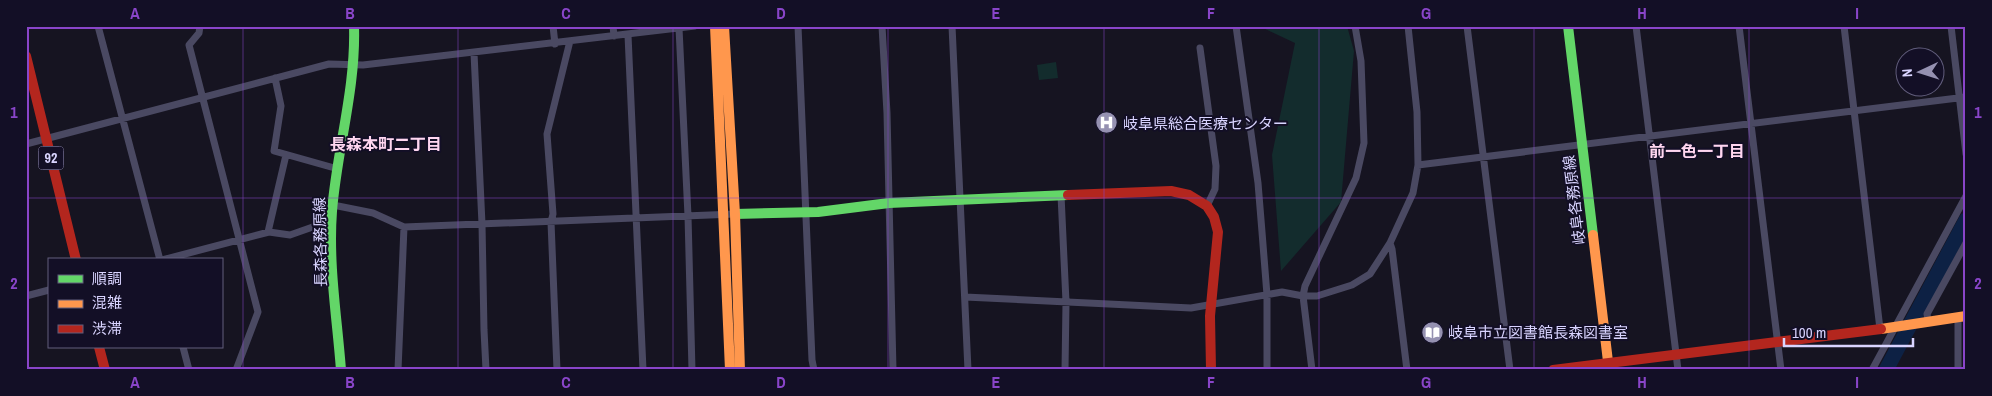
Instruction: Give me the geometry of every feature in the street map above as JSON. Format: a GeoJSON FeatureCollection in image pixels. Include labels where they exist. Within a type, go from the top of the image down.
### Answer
{"type":"FeatureCollection","features":[{"type":"Feature","properties":{"kind":"street"},"geometry":{"type":"LineString","coordinates":[[98,26],[160,258]]}},
{"type":"Feature","properties":{"kind":"street"},"geometry":{"type":"LineString","coordinates":[[200,26],[199,33],[189,45],[258,312],[236,370]]}},
{"type":"Feature","properties":{"kind":"street","name":"長森各務原線"},"geometry":{"type":"LineString","coordinates":[[341,370],[331,222],[334,191],[355,64],[354,26]]}},
{"type":"Feature","properties":{"kind":"street"},"geometry":{"type":"LineString","coordinates":[[553,26],[554,44]]}},
{"type":"Feature","properties":{"kind":"street"},"geometry":{"type":"LineString","coordinates":[[613,26],[614,36]]}},
{"type":"Feature","properties":{"kind":"street"},"geometry":{"type":"LineString","coordinates":[[26,144],[329,64],[363,65],[695,26]]}},
{"type":"Feature","properties":{"kind":"street"},"geometry":{"type":"LineString","coordinates":[[715,26],[740,370]]}},
{"type":"Feature","properties":{"kind":"street"},"geometry":{"type":"LineString","coordinates":[[724,26],[729,214],[730,370]]}},
{"type":"Feature","properties":{"kind":"street"},"geometry":{"type":"LineString","coordinates":[[798,26],[804,212],[814,370]]}},
{"type":"Feature","properties":{"kind":"street"},"geometry":{"type":"LineString","coordinates":[[882,26],[887,113],[892,370]]}},
{"type":"Feature","properties":{"kind":"street"},"geometry":{"type":"LineString","coordinates":[[952,26],[968,370]]}},
{"type":"Feature","properties":{"kind":"street"},"geometry":{"type":"LineString","coordinates":[[1236,26],[1258,183],[1267,295],[1267,370]]}},
{"type":"Feature","properties":{"kind":"street"},"geometry":{"type":"LineString","coordinates":[[1312,370],[1303,296],[1305,286],[1356,178],[1364,143],[1360,61],[1355,26]]}},
{"type":"Feature","properties":{"kind":"street"},"geometry":{"type":"LineString","coordinates":[[965,297],[1182,308],[1282,292],[1303,296],[1317,296],[1352,285],[1370,274],[1390,243],[1413,193],[1418,165],[1417,112],[1408,26]]}},
{"type":"Feature","properties":{"kind":"street"},"geometry":{"type":"LineString","coordinates":[[1467,26],[1510,370]]}},
{"type":"Feature","properties":{"kind":"street","name":"岐阜各務原線"},"geometry":{"type":"LineString","coordinates":[[1568,26],[1609,366]]}},
{"type":"Feature","properties":{"kind":"street"},"geometry":{"type":"LineString","coordinates":[[1636,26],[1678,370]]}},
{"type":"Feature","properties":{"kind":"street"},"geometry":{"type":"LineString","coordinates":[[1739,26],[1781,370]]}},
{"type":"Feature","properties":{"kind":"street"},"geometry":{"type":"LineString","coordinates":[[1844,26],[1880,329]]}},
{"type":"Feature","properties":{"kind":"street"},"geometry":{"type":"LineString","coordinates":[[1950,26],[1962,97],[1966,154]]}},
{"type":"Feature","properties":{"kind":"street"},"geometry":{"type":"LineString","coordinates":[[676,28],[688,216],[692,370]]}},
{"type":"Feature","properties":{"kind":"street"},"geometry":{"type":"LineString","coordinates":[[628,35],[643,370]]}},
{"type":"Feature","properties":{"kind":"street"},"geometry":{"type":"LineString","coordinates":[[557,370],[551,222],[553,214],[547,134],[570,41]]}},
{"type":"Feature","properties":{"kind":"street"},"geometry":{"type":"LineString","coordinates":[[1200,48],[1216,166],[1215,189],[1207,206]]}},
{"type":"Feature","properties":{"kind":"street"},"geometry":{"type":"LineString","coordinates":[[474,53],[482,224],[486,370]]}},
{"type":"Feature","properties":{"kind":"street","name":"92"},"geometry":{"type":"LineString","coordinates":[[26,56],[76,258]]}},
{"type":"Feature","properties":{"kind":"street"},"geometry":{"type":"LineString","coordinates":[[275,78],[281,106],[273,148],[274,152],[338,169]]}},
{"type":"Feature","properties":{"kind":"street"},"geometry":{"type":"LineString","coordinates":[[1418,165],[1962,97]]}},
{"type":"Feature","properties":{"kind":"street"},"geometry":{"type":"LineString","coordinates":[[268,232],[286,154]]}},
{"type":"Feature","properties":{"kind":"street"},"geometry":{"type":"LineString","coordinates":[[338,206],[373,213],[404,227],[804,212],[889,204],[1171,191],[1197,198],[1207,206],[1214,218],[1218,232],[1210,341],[1211,370]]}},
{"type":"Feature","properties":{"kind":"street"},"geometry":{"type":"LineString","coordinates":[[1061,195],[1066,302],[1066,370]]}},
{"type":"Feature","properties":{"kind":"street"},"geometry":{"type":"LineString","coordinates":[[1872,370],[1966,196]]}},
{"type":"Feature","properties":{"kind":"street"},"geometry":{"type":"LineString","coordinates":[[169,258],[268,232],[290,235],[331,222]]}},
{"type":"Feature","properties":{"kind":"street"},"geometry":{"type":"LineString","coordinates":[[398,370],[404,227]]}},
{"type":"Feature","properties":{"kind":"street"},"geometry":{"type":"LineString","coordinates":[[1390,243],[1408,370]]}},
{"type":"Feature","properties":{"kind":"street"},"geometry":{"type":"LineString","coordinates":[[1925,323],[1927,314],[1966,243]]}},
{"type":"Feature","properties":{"kind":"street"},"geometry":{"type":"LineString","coordinates":[[26,296],[48,290]]}},
{"type":"Feature","properties":{"kind":"street"},"geometry":{"type":"LineString","coordinates":[[1553,370],[1609,366],[1676,354],[1962,317],[1958,370]]}},
{"type":"Feature","properties":{"kind":"street"},"geometry":{"type":"LineString","coordinates":[[99,348],[105,370]]}},
{"type":"Feature","properties":{"kind":"street"},"geometry":{"type":"LineString","coordinates":[[183,348],[189,370]]}},
{"type":"Feature","properties":{"kind":"green space"},"geometry":{"type":"Polygon","coordinates":[[[1259,26],[1347,26],[1354,51],[1341,202],[1281,271],[1272,155],[1295,43],[1259,26]]]}},
{"type":"Feature","properties":{"kind":"green space"},"geometry":{"type":"Polygon","coordinates":[[[1056,62],[1058,78],[1039,80],[1037,65],[1056,62]]]}},
{"type":"Feature","properties":{"kind":"waterway"},"geometry":{"type":"LineString","coordinates":[[1886,370],[1966,220]]}},
{"type":"Feature","properties":{"kind":"traffic: fast"},"geometry":{"type":"LineString","coordinates":[[341,370],[332,271],[331,231],[334,188],[352,73],[354,26]]}},
{"type":"Feature","properties":{"kind":"traffic: fast"},"geometry":{"type":"LineString","coordinates":[[1568,26],[1593,235]]}},
{"type":"Feature","properties":{"kind":"traffic: fast"},"geometry":{"type":"LineString","coordinates":[[735,214],[818,212],[889,203],[1068,195]]}},
{"type":"Feature","properties":{"kind":"traffic: slow"},"geometry":{"type":"LineString","coordinates":[[715,26],[730,370]]}},
{"type":"Feature","properties":{"kind":"traffic: slow"},"geometry":{"type":"LineString","coordinates":[[724,26],[735,214],[740,370]]}},
{"type":"Feature","properties":{"kind":"traffic: slow"},"geometry":{"type":"LineString","coordinates":[[1593,235],[1609,370]]}},
{"type":"Feature","properties":{"kind":"traffic: slow"},"geometry":{"type":"LineString","coordinates":[[1881,329],[1966,316]]}},
{"type":"Feature","properties":{"kind":"traffic: jam"},"geometry":{"type":"LineString","coordinates":[[26,56],[76,258]]}},
{"type":"Feature","properties":{"kind":"traffic: jam"},"geometry":{"type":"LineString","coordinates":[[1068,195],[1171,191],[1189,195],[1207,206],[1214,217],[1218,232],[1210,316],[1211,370]]}},
{"type":"Feature","properties":{"kind":"traffic: jam"},"geometry":{"type":"LineString","coordinates":[[1553,370],[1881,329]]}},
{"type":"Feature","properties":{"kind":"traffic: jam"},"geometry":{"type":"LineString","coordinates":[[99,348],[105,370]]}},
{"type":"Feature","properties":{"kind":"place","name":"岐阜県総合医療センター"},"geometry":{"type":"Point","coordinates":[1107,123]}},
{"type":"Feature","properties":{"kind":"place","name":"岐阜市立図書館長森図書室"},"geometry":{"type":"Point","coordinates":[1432,332]}},
{"type":"Feature","properties":{"kind":"district","name":"長森本町二丁目"},"geometry":{"type":"Point","coordinates":[386,144]}},
{"type":"Feature","properties":{"kind":"district","name":"前一色一丁目"},"geometry":{"type":"Point","coordinates":[1697,151]}}]}
